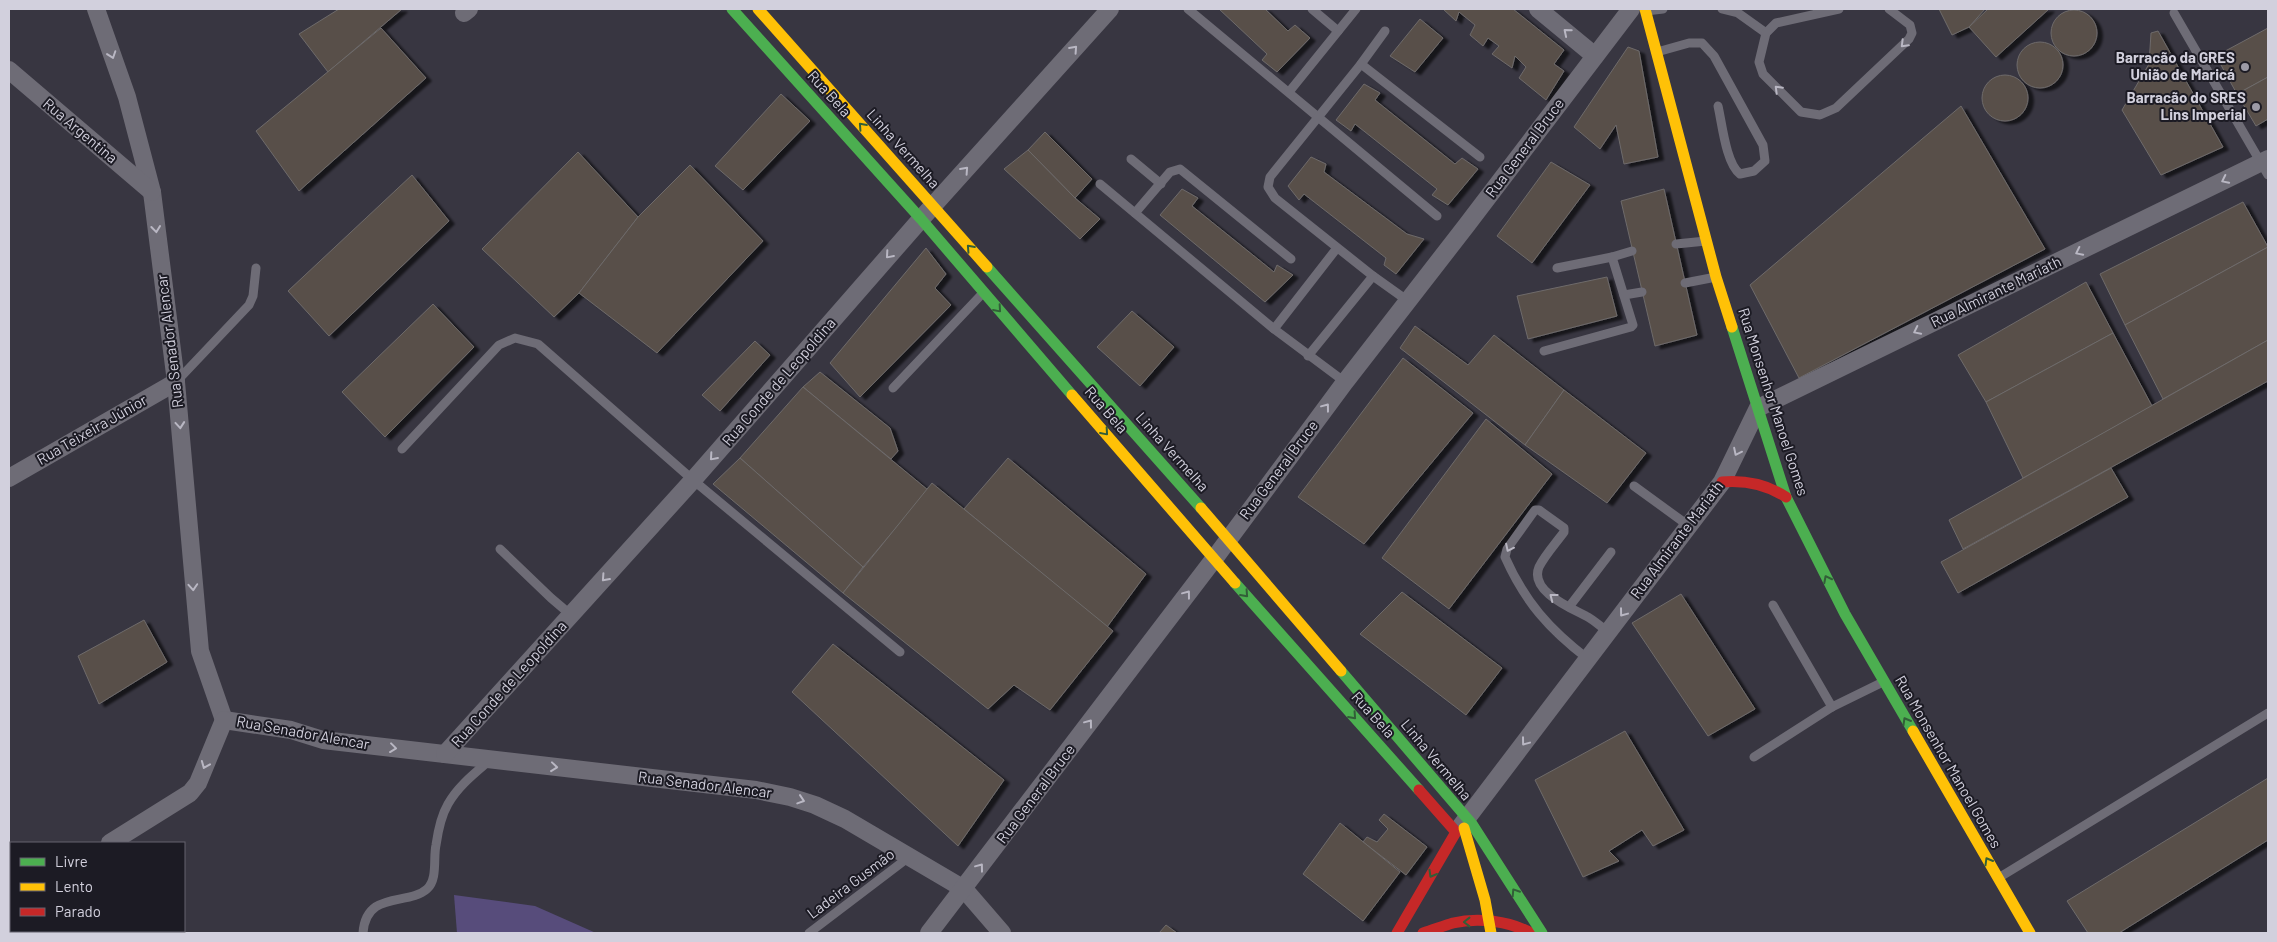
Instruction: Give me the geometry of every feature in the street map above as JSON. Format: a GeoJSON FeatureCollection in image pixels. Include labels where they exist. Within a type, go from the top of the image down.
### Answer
{"type":"FeatureCollection","features":[{"type":"Feature","properties":{"kind":"main road","name":"Rua Bela"},"geometry":{"type":"LineString","coordinates":[[732,9],[921,219],[1214,558],[1461,831]]}},
{"type":"Feature","properties":{"kind":"main road","name":"Linha Vermelha"},"geometry":{"type":"LineString","coordinates":[[743,9],[1215,534],[1461,831]]}},
{"type":"Feature","properties":{"kind":"main road","name":"Linha Vermelha"},"geometry":{"type":"LineString","coordinates":[[758,9],[1218,527],[1466,817],[1542,933]]}},
{"type":"Feature","properties":{"kind":"main road","name":"Rua Monsenhor Manoel Gomes"},"geometry":{"type":"LineString","coordinates":[[1641,10],[1657,52],[1716,277],[1786,497],[1845,614],[2030,933]]}},
{"type":"Feature","properties":{"kind":"main road"},"geometry":{"type":"LineString","coordinates":[[1722,482],[1754,482],[1765,485],[1786,497]]}},
{"type":"Feature","properties":{"kind":"main road","name":"Rua Almirante Mariath"},"geometry":{"type":"LineString","coordinates":[[1397,933],[1461,831]]}},
{"type":"Feature","properties":{"kind":"main road"},"geometry":{"type":"LineString","coordinates":[[1461,831],[1485,900],[1491,933]]}},
{"type":"Feature","properties":{"kind":"main road"},"geometry":{"type":"LineString","coordinates":[[1424,933],[1459,922],[1497,922],[1525,929],[1531,933]]}},
{"type":"Feature","properties":{"kind":"street","name":"Rua Senador Alencar"},"geometry":{"type":"LineString","coordinates":[[96,9],[127,97],[152,192],[176,382],[200,651],[224,720],[291,730],[323,740],[756,790],[790,797],[816,805],[845,819],[964,888],[1002,933]]}},
{"type":"Feature","properties":{"kind":"street","name":"Rua Conde de Leopoldina"},"geometry":{"type":"LineString","coordinates":[[445,754],[693,480],[921,219],[1110,9]]}},
{"type":"Feature","properties":{"kind":"street"},"geometry":{"type":"LineString","coordinates":[[1538,9],[1595,56]]}},
{"type":"Feature","properties":{"kind":"street","name":"Rua General Bruce"},"geometry":{"type":"LineString","coordinates":[[930,933],[1345,382],[1595,56],[1641,10]]}},
{"type":"Feature","properties":{"kind":"street","name":"Rua Argentina"},"geometry":{"type":"LineString","coordinates":[[9,70],[152,192]]}},
{"type":"Feature","properties":{"kind":"street","name":"Rua Almirante Mariath"},"geometry":{"type":"LineString","coordinates":[[1461,831],[1722,482],[1758,408],[2266,165]]}},
{"type":"Feature","properties":{"kind":"street","name":"Rua Teixeira Júnior"},"geometry":{"type":"LineString","coordinates":[[9,478],[176,382]]}},
{"type":"Feature","properties":{"kind":"street"},"geometry":{"type":"LineString","coordinates":[[112,842],[190,793],[198,783],[224,720]]}},
{"type":"Feature","properties":{"kind":"lane"},"geometry":{"type":"LineString","coordinates":[[1188,9],[1437,216]]}},
{"type":"Feature","properties":{"kind":"lane"},"geometry":{"type":"LineString","coordinates":[[1312,9],[1338,32]]}},
{"type":"Feature","properties":{"kind":"lane"},"geometry":{"type":"LineString","coordinates":[[1289,92],[1356,9]]}},
{"type":"Feature","properties":{"kind":"lane"},"geometry":{"type":"LineString","coordinates":[[1641,10],[1663,9]]}},
{"type":"Feature","properties":{"kind":"lane"},"geometry":{"type":"LineString","coordinates":[[1722,9],[1738,13],[1766,32]]}},
{"type":"Feature","properties":{"kind":"lane"},"geometry":{"type":"LineString","coordinates":[[1839,9],[1791,18],[1776,23],[1766,32],[1759,62],[1763,74],[1801,112],[1820,115],[1836,108],[1909,39],[1912,33],[1910,26],[1889,9]]}},
{"type":"Feature","properties":{"kind":"lane"},"geometry":{"type":"LineString","coordinates":[[2174,13],[2266,165]]}},
{"type":"Feature","properties":{"kind":"lane"},"geometry":{"type":"LineString","coordinates":[[1385,31],[1361,64],[1270,177],[1268,187],[1275,198],[1373,276],[1408,301]]}},
{"type":"Feature","properties":{"kind":"lane"},"geometry":{"type":"LineString","coordinates":[[1657,52],[1689,43],[1702,43],[1714,56],[1763,145],[1765,161],[1754,171],[1740,174],[1736,171],[1731,161],[1718,106]]}},
{"type":"Feature","properties":{"kind":"lane"},"geometry":{"type":"LineString","coordinates":[[1361,64],[1480,157]]}},
{"type":"Feature","properties":{"kind":"lane"},"geometry":{"type":"LineString","coordinates":[[1131,159],[1161,184]]}},
{"type":"Feature","properties":{"kind":"lane"},"geometry":{"type":"LineString","coordinates":[[1135,213],[1174,169],[1180,169],[1291,259]]}},
{"type":"Feature","properties":{"kind":"lane"},"geometry":{"type":"LineString","coordinates":[[1100,184],[1274,329],[1345,382]]}},
{"type":"Feature","properties":{"kind":"lane"},"geometry":{"type":"LineString","coordinates":[[1676,244],[1706,241]]}},
{"type":"Feature","properties":{"kind":"lane"},"geometry":{"type":"LineString","coordinates":[[1274,329],[1337,248]]}},
{"type":"Feature","properties":{"kind":"lane"},"geometry":{"type":"LineString","coordinates":[[1557,268],[1632,252]]}},
{"type":"Feature","properties":{"kind":"lane"},"geometry":{"type":"LineString","coordinates":[[1544,351],[1633,325],[1612,257]]}},
{"type":"Feature","properties":{"kind":"lane"},"geometry":{"type":"LineString","coordinates":[[176,382],[249,305],[253,296],[256,268]]}},
{"type":"Feature","properties":{"kind":"lane"},"geometry":{"type":"LineString","coordinates":[[1308,356],[1373,276]]}},
{"type":"Feature","properties":{"kind":"lane"},"geometry":{"type":"LineString","coordinates":[[1685,283],[1716,277]]}},
{"type":"Feature","properties":{"kind":"lane"},"geometry":{"type":"LineString","coordinates":[[893,388],[984,292]]}},
{"type":"Feature","properties":{"kind":"lane"},"geometry":{"type":"LineString","coordinates":[[1624,295],[1642,292]]}},
{"type":"Feature","properties":{"kind":"lane"},"geometry":{"type":"LineString","coordinates":[[402,450],[499,345],[516,338],[538,344],[693,480],[900,652]]}},
{"type":"Feature","properties":{"kind":"lane"},"geometry":{"type":"LineString","coordinates":[[1634,486],[1689,526]]}},
{"type":"Feature","properties":{"kind":"lane"},"geometry":{"type":"LineString","coordinates":[[1588,659],[1547,625],[1529,603],[1505,557],[1507,549],[1536,510],[1540,510],[1564,528],[1564,532],[1539,568],[1539,582],[1547,593],[1588,617],[1608,632]]}},
{"type":"Feature","properties":{"kind":"lane"},"geometry":{"type":"LineString","coordinates":[[500,550],[550,598],[571,615]]}},
{"type":"Feature","properties":{"kind":"lane"},"geometry":{"type":"LineString","coordinates":[[1569,607],[1611,552]]}},
{"type":"Feature","properties":{"kind":"lane"},"geometry":{"type":"LineString","coordinates":[[1773,605],[1832,708]]}},
{"type":"Feature","properties":{"kind":"lane"},"geometry":{"type":"LineString","coordinates":[[1754,757],[1832,708],[1884,681]]}},
{"type":"Feature","properties":{"kind":"lane"},"geometry":{"type":"LineString","coordinates":[[1998,878],[2268,713]]}},
{"type":"Feature","properties":{"kind":"lane"},"geometry":{"type":"LineString","coordinates":[[363,933],[372,911],[386,901],[416,894],[426,889],[433,881],[435,847],[440,823],[447,805],[461,786],[490,760]]}},
{"type":"Feature","properties":{"kind":"lane","name":"Ladeira Gusmão"},"geometry":{"type":"LineString","coordinates":[[809,933],[909,857]]}},
{"type":"Feature","properties":{"kind":"shaded area"},"geometry":{"type":"Polygon","coordinates":[[[454,895],[535,906],[596,933],[457,933],[454,895]]]}},
{"type":"Feature","properties":{"kind":"building"},"geometry":{"type":"Polygon","coordinates":[[[339,9],[402,9],[328,72],[299,34],[339,9]]]}},
{"type":"Feature","properties":{"kind":"building"},"geometry":{"type":"Polygon","coordinates":[[[1219,9],[1265,9],[1288,31],[1295,25],[1310,38],[1277,72],[1262,60],[1267,54],[1219,9]]]}},
{"type":"Feature","properties":{"kind":"building"},"geometry":{"type":"Polygon","coordinates":[[[1443,9],[1513,9],[1564,50],[1554,64],[1564,71],[1546,100],[1519,78],[1526,67],[1515,56],[1512,68],[1492,54],[1499,46],[1488,38],[1483,46],[1470,35],[1475,25],[1459,12],[1456,21],[1443,9]]]}},
{"type":"Feature","properties":{"kind":"building"},"geometry":{"type":"Polygon","coordinates":[[[1939,9],[1985,9],[1969,27],[1952,35],[1939,9]]]}},
{"type":"Feature","properties":{"kind":"building"},"geometry":{"type":"Polygon","coordinates":[[[1988,9],[2049,9],[1996,57],[1969,27],[1988,9]]]}},
{"type":"Feature","properties":{"kind":"building"},"geometry":{"type":"Polygon","coordinates":[[[2074,10],[2087,14],[2093,20],[2097,33],[2093,46],[2087,52],[2074,56],[2061,52],[2055,46],[2051,33],[2055,20],[2061,14],[2074,10]]]}},
{"type":"Feature","properties":{"kind":"building"},"geometry":{"type":"Polygon","coordinates":[[[1420,19],[1443,38],[1415,72],[1390,56],[1420,19]]]}},
{"type":"Feature","properties":{"kind":"building"},"geometry":{"type":"Polygon","coordinates":[[[381,28],[426,78],[299,191],[256,131],[381,28]]]}},
{"type":"Feature","properties":{"kind":"building","name":"Barracão da GRES União de Maricá"},"geometry":{"type":"Polygon","coordinates":[[[2268,28],[2268,77],[2237,94],[2216,56],[2268,28]]]}},
{"type":"Feature","properties":{"kind":"building"},"geometry":{"type":"Polygon","coordinates":[[[2158,31],[2223,147],[2161,175],[2122,110],[2149,64],[2151,33],[2158,31]]]}},
{"type":"Feature","properties":{"kind":"building"},"geometry":{"type":"Polygon","coordinates":[[[2040,42],[2053,46],[2059,52],[2063,65],[2059,78],[2053,84],[2040,88],[2027,84],[2021,78],[2017,65],[2021,52],[2027,46],[2040,42]]]}},
{"type":"Feature","properties":{"kind":"building"},"geometry":{"type":"Polygon","coordinates":[[[1628,47],[1639,51],[1658,157],[1624,164],[1616,125],[1600,149],[1574,127],[1628,47]]]}},
{"type":"Feature","properties":{"kind":"building"},"geometry":{"type":"Polygon","coordinates":[[[2005,75],[2018,79],[2024,85],[2028,98],[2024,111],[2018,117],[2005,121],[1992,117],[1986,111],[1982,98],[1986,85],[1992,79],[2005,75]]]}},
{"type":"Feature","properties":{"kind":"building","name":"Barracão do SRES Lins Imperial"},"geometry":{"type":"Polygon","coordinates":[[[2268,77],[2268,119],[2256,126],[2237,94],[2268,77]]]}},
{"type":"Feature","properties":{"kind":"building"},"geometry":{"type":"Polygon","coordinates":[[[1364,84],[1380,93],[1375,100],[1455,164],[1462,158],[1478,169],[1448,205],[1432,195],[1437,189],[1355,124],[1351,131],[1336,120],[1364,84]]]}},
{"type":"Feature","properties":{"kind":"building"},"geometry":{"type":"Polygon","coordinates":[[[781,94],[810,121],[743,190],[715,166],[781,94]]]}},
{"type":"Feature","properties":{"kind":"building"},"geometry":{"type":"Polygon","coordinates":[[[1961,106],[2045,249],[1799,378],[1750,285],[1961,106]]]}},
{"type":"Feature","properties":{"kind":"building"},"geometry":{"type":"Polygon","coordinates":[[[1045,132],[1092,179],[1075,198],[1028,150],[1045,132]]]}},
{"type":"Feature","properties":{"kind":"building"},"geometry":{"type":"Polygon","coordinates":[[[1028,150],[1075,198],[1100,219],[1080,239],[1004,169],[1028,150]]]}},
{"type":"Feature","properties":{"kind":"building"},"geometry":{"type":"Polygon","coordinates":[[[578,152],[638,217],[579,293],[554,317],[482,249],[578,152]]]}},
{"type":"Feature","properties":{"kind":"building"},"geometry":{"type":"Polygon","coordinates":[[[1311,157],[1326,164],[1324,172],[1407,234],[1424,239],[1396,274],[1384,265],[1386,258],[1304,194],[1299,200],[1288,186],[1311,157]]]}},
{"type":"Feature","properties":{"kind":"building"},"geometry":{"type":"Polygon","coordinates":[[[1551,162],[1590,185],[1532,263],[1497,236],[1551,162]]]}},
{"type":"Feature","properties":{"kind":"building"},"geometry":{"type":"Polygon","coordinates":[[[690,165],[763,241],[657,353],[579,293],[638,217],[690,165]]]}},
{"type":"Feature","properties":{"kind":"building"},"geometry":{"type":"Polygon","coordinates":[[[412,175],[449,221],[329,336],[288,291],[412,175]]]}},
{"type":"Feature","properties":{"kind":"building"},"geometry":{"type":"Polygon","coordinates":[[[1182,189],[1198,198],[1192,206],[1274,272],[1277,265],[1293,275],[1265,302],[1160,215],[1182,189]]]}},
{"type":"Feature","properties":{"kind":"building"},"geometry":{"type":"Polygon","coordinates":[[[1664,189],[1697,335],[1655,346],[1621,201],[1664,189]]]}},
{"type":"Feature","properties":{"kind":"building"},"geometry":{"type":"Polygon","coordinates":[[[2243,202],[2268,247],[2125,325],[2100,274],[2243,202]]]}},
{"type":"Feature","properties":{"kind":"building"},"geometry":{"type":"Polygon","coordinates":[[[2268,247],[2268,340],[2163,399],[2125,325],[2268,247]]]}},
{"type":"Feature","properties":{"kind":"building"},"geometry":{"type":"Polygon","coordinates":[[[926,248],[946,274],[935,288],[951,305],[860,397],[830,363],[926,248]]]}},
{"type":"Feature","properties":{"kind":"building"},"geometry":{"type":"Polygon","coordinates":[[[1607,277],[1617,316],[1528,339],[1517,296],[1607,277]]]}},
{"type":"Feature","properties":{"kind":"building"},"geometry":{"type":"Polygon","coordinates":[[[2086,282],[2113,333],[1986,402],[1958,355],[2086,282]]]}},
{"type":"Feature","properties":{"kind":"building"},"geometry":{"type":"Polygon","coordinates":[[[433,304],[474,347],[385,437],[342,392],[433,304]]]}},
{"type":"Feature","properties":{"kind":"building"},"geometry":{"type":"Polygon","coordinates":[[[1132,311],[1174,347],[1140,386],[1097,347],[1132,311]]]}},
{"type":"Feature","properties":{"kind":"building"},"geometry":{"type":"Polygon","coordinates":[[[1415,326],[1468,365],[1494,335],[1564,390],[1525,445],[1400,348],[1415,326]]]}},
{"type":"Feature","properties":{"kind":"building"},"geometry":{"type":"Polygon","coordinates":[[[2113,333],[2152,406],[2023,478],[1986,402],[2113,333]]]}},
{"type":"Feature","properties":{"kind":"building"},"geometry":{"type":"Polygon","coordinates":[[[2268,340],[2268,381],[1963,549],[1949,520],[2268,340]]]}},
{"type":"Feature","properties":{"kind":"building"},"geometry":{"type":"Polygon","coordinates":[[[755,341],[770,355],[720,411],[702,395],[755,341]]]}},
{"type":"Feature","properties":{"kind":"building"},"geometry":{"type":"Polygon","coordinates":[[[1403,358],[1473,413],[1364,544],[1298,497],[1403,358]]]}},
{"type":"Feature","properties":{"kind":"building"},"geometry":{"type":"Polygon","coordinates":[[[820,372],[890,428],[898,451],[891,459],[803,387],[820,372]]]}},
{"type":"Feature","properties":{"kind":"building"},"geometry":{"type":"Polygon","coordinates":[[[803,387],[928,490],[863,567],[740,458],[803,387]]]}},
{"type":"Feature","properties":{"kind":"building"},"geometry":{"type":"Polygon","coordinates":[[[1564,390],[1646,453],[1607,503],[1525,445],[1564,390]]]}},
{"type":"Feature","properties":{"kind":"building"},"geometry":{"type":"Polygon","coordinates":[[[1486,419],[1552,474],[1449,609],[1382,558],[1486,419]]]}},
{"type":"Feature","properties":{"kind":"building"},"geometry":{"type":"Polygon","coordinates":[[[740,458],[863,567],[843,593],[713,484],[740,458]]]}},
{"type":"Feature","properties":{"kind":"building"},"geometry":{"type":"Polygon","coordinates":[[[1008,458],[1146,574],[1107,627],[964,509],[1008,458]]]}},
{"type":"Feature","properties":{"kind":"building"},"geometry":{"type":"Polygon","coordinates":[[[2111,468],[2128,497],[1958,593],[1941,562],[2111,468]]]}},
{"type":"Feature","properties":{"kind":"building"},"geometry":{"type":"Polygon","coordinates":[[[932,483],[1113,631],[1050,710],[1014,685],[988,709],[843,593],[932,483]]]}},
{"type":"Feature","properties":{"kind":"building"},"geometry":{"type":"Polygon","coordinates":[[[1402,592],[1502,668],[1466,715],[1360,634],[1402,592]]]}},
{"type":"Feature","properties":{"kind":"building"},"geometry":{"type":"Polygon","coordinates":[[[1681,594],[1755,709],[1708,736],[1632,623],[1681,594]]]}},
{"type":"Feature","properties":{"kind":"building"},"geometry":{"type":"Polygon","coordinates":[[[144,620],[167,662],[99,704],[78,656],[144,620]]]}},
{"type":"Feature","properties":{"kind":"building"},"geometry":{"type":"Polygon","coordinates":[[[833,644],[1004,780],[958,846],[792,692],[833,644]]]}},
{"type":"Feature","properties":{"kind":"building"},"geometry":{"type":"Polygon","coordinates":[[[1625,731],[1684,830],[1653,846],[1642,830],[1609,851],[1619,861],[1583,877],[1535,780],[1625,731]]]}},
{"type":"Feature","properties":{"kind":"building"},"geometry":{"type":"Polygon","coordinates":[[[2268,778],[2268,840],[2119,933],[2088,933],[2067,901],[2268,778]]]}},
{"type":"Feature","properties":{"kind":"building"},"geometry":{"type":"Polygon","coordinates":[[[1384,814],[1427,847],[1406,875],[1363,842],[1367,837],[1377,842],[1388,829],[1379,820],[1384,814]]]}},
{"type":"Feature","properties":{"kind":"building"},"geometry":{"type":"Polygon","coordinates":[[[1340,823],[1400,872],[1363,921],[1303,874],[1340,823]]]}},
{"type":"Feature","properties":{"kind":"building"},"geometry":{"type":"Polygon","coordinates":[[[1166,925],[1177,933],[1159,933],[1166,925]]]}},
{"type":"Feature","properties":{"kind":"building"},"geometry":{"type":"Polygon","coordinates":[[[68,932],[134,933],[69,933],[68,932]]]}},
{"type":"Feature","properties":{"kind":"traffic: fast"},"geometry":{"type":"LineString","coordinates":[[732,9],[921,219],[1072,395]]}},
{"type":"Feature","properties":{"kind":"traffic: fast"},"geometry":{"type":"LineString","coordinates":[[987,267],[1201,508]]}},
{"type":"Feature","properties":{"kind":"traffic: fast"},"geometry":{"type":"LineString","coordinates":[[1732,327],[1786,497],[1845,614],[1913,731]]}},
{"type":"Feature","properties":{"kind":"traffic: fast"},"geometry":{"type":"LineString","coordinates":[[1235,583],[1419,790]]}},
{"type":"Feature","properties":{"kind":"traffic: fast"},"geometry":{"type":"LineString","coordinates":[[1341,671],[1472,824],[1542,933]]}},
{"type":"Feature","properties":{"kind":"traffic: slow"},"geometry":{"type":"LineString","coordinates":[[758,9],[987,267]]}},
{"type":"Feature","properties":{"kind":"traffic: slow"},"geometry":{"type":"LineString","coordinates":[[1645,9],[1716,277],[1732,327]]}},
{"type":"Feature","properties":{"kind":"traffic: slow"},"geometry":{"type":"LineString","coordinates":[[1072,395],[1235,583]]}},
{"type":"Feature","properties":{"kind":"traffic: slow"},"geometry":{"type":"LineString","coordinates":[[1201,508],[1341,671]]}},
{"type":"Feature","properties":{"kind":"traffic: slow"},"geometry":{"type":"LineString","coordinates":[[1913,731],[2030,933]]}},
{"type":"Feature","properties":{"kind":"traffic: slow"},"geometry":{"type":"LineString","coordinates":[[1464,828],[1485,900],[1491,933]]}},
{"type":"Feature","properties":{"kind":"traffic: jam"},"geometry":{"type":"LineString","coordinates":[[1722,482],[1755,484],[1771,489],[1786,497]]}},
{"type":"Feature","properties":{"kind":"traffic: jam"},"geometry":{"type":"LineString","coordinates":[[1397,933],[1456,832],[1419,790]]}},
{"type":"Feature","properties":{"kind":"traffic: jam"},"geometry":{"type":"LineString","coordinates":[[1423,933],[1453,923],[1473,920],[1503,923],[1531,933]]}},
{"type":"Feature","properties":{"kind":"place","name":"Barracão da GRES União de Maricá"},"geometry":{"type":"Point","coordinates":[2245,67]}},
{"type":"Feature","properties":{"kind":"place","name":"Barracão do SRES Lins Imperial"},"geometry":{"type":"Point","coordinates":[2256,107]}}]}
